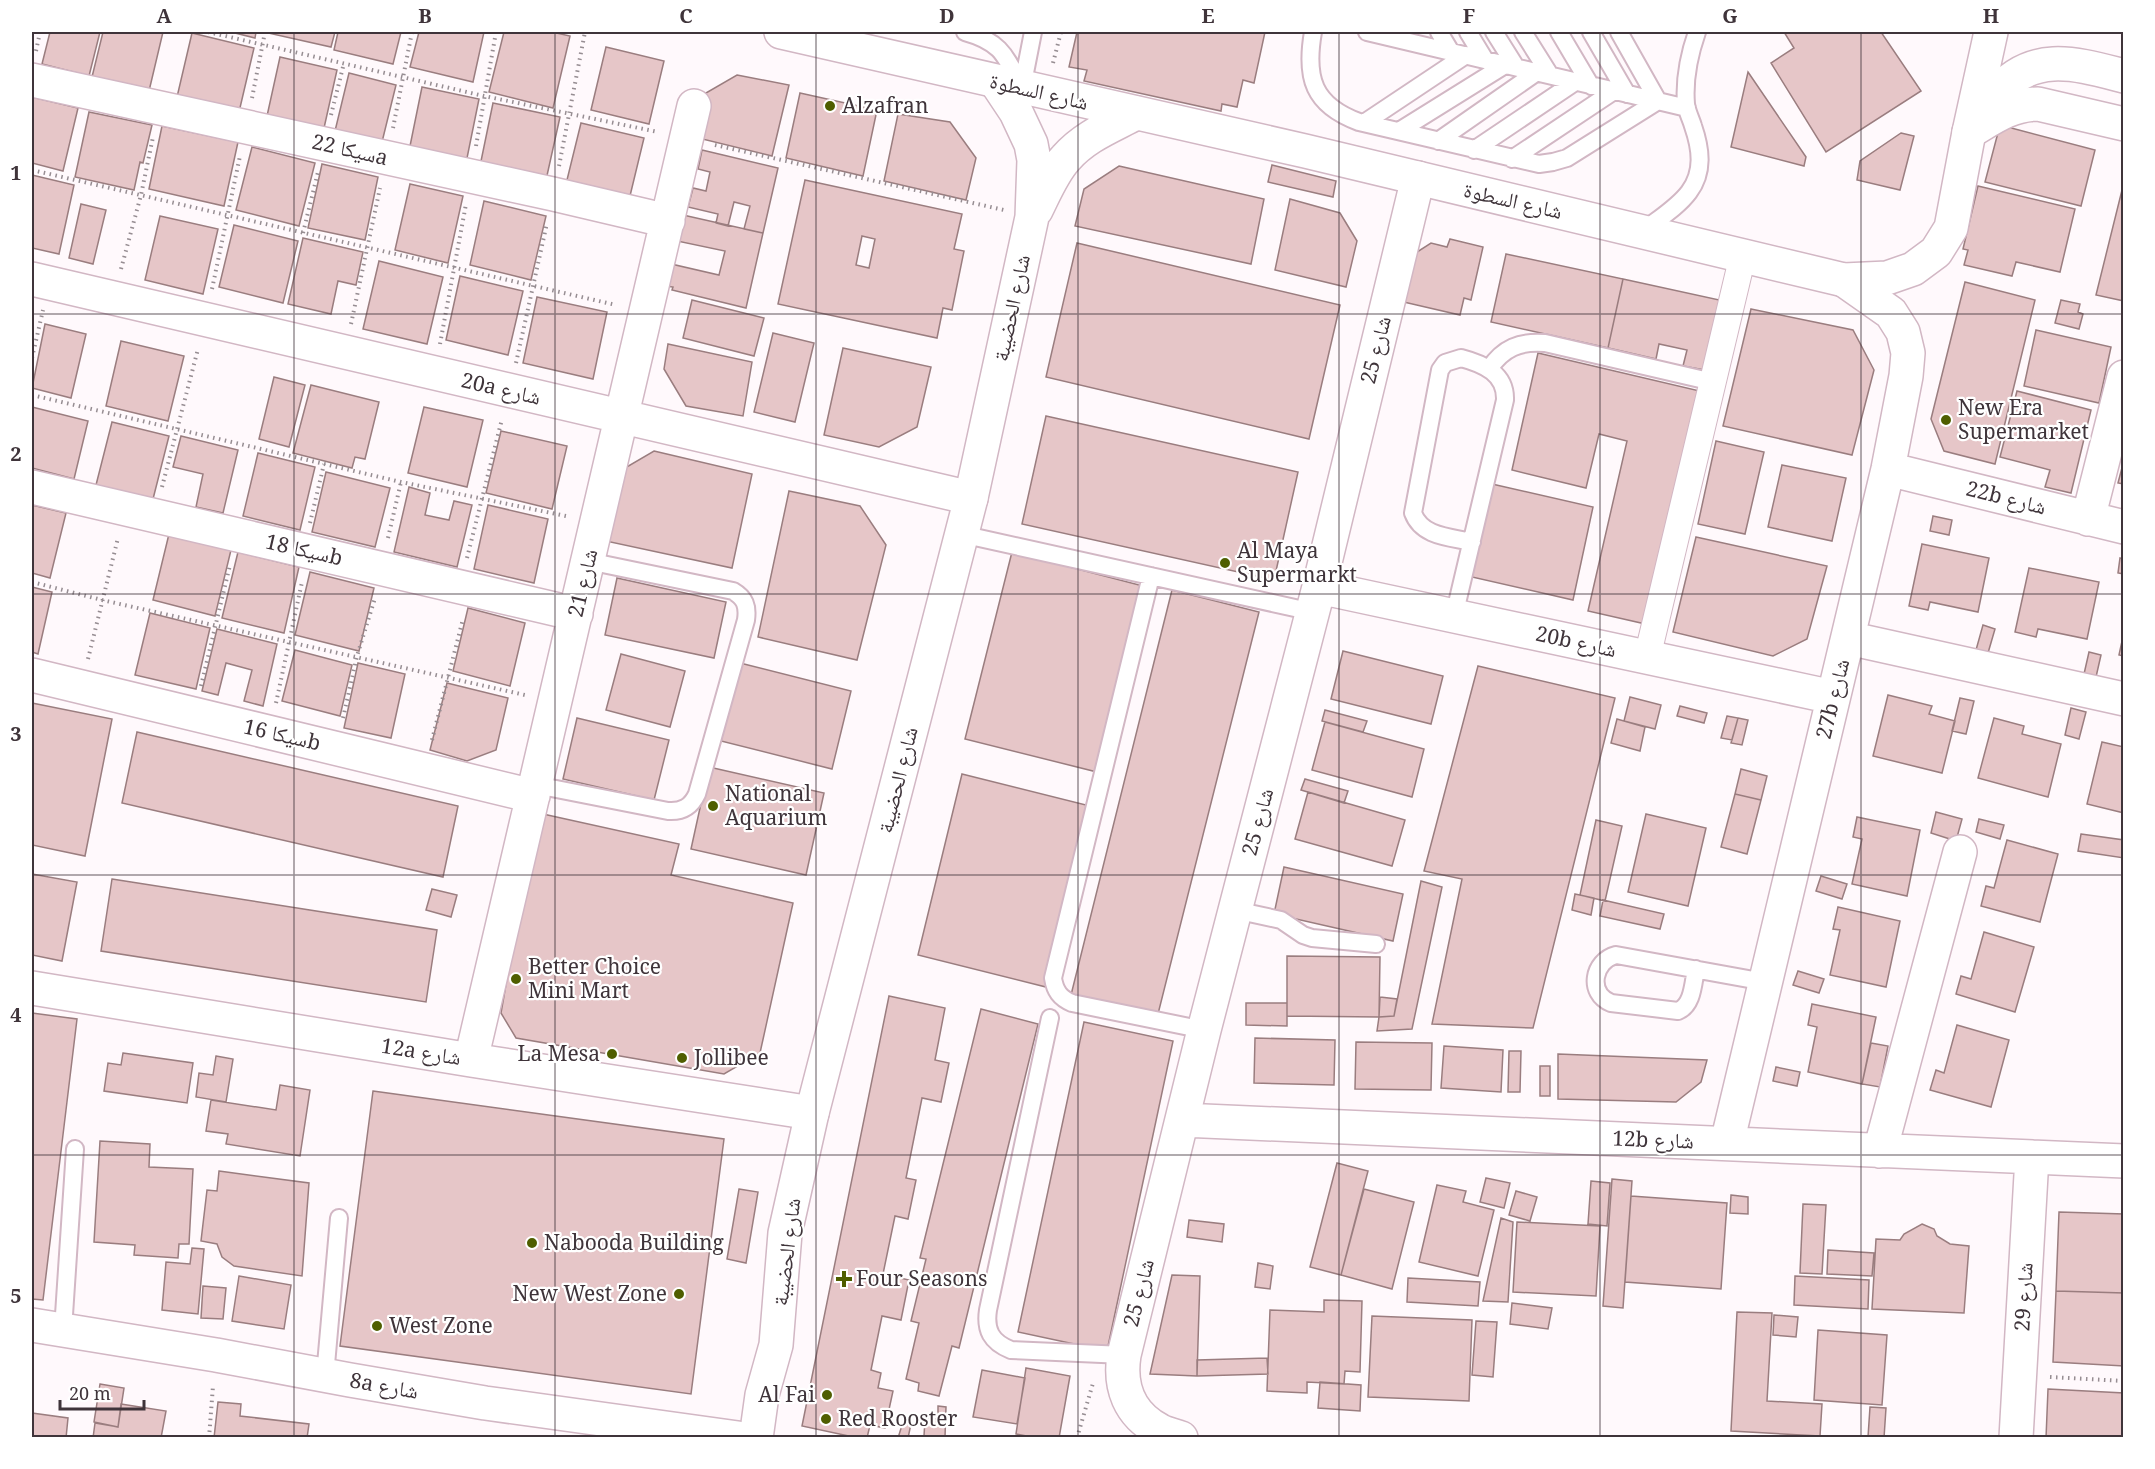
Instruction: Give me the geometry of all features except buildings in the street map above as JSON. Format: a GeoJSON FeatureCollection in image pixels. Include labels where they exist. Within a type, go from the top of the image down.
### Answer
{"type":"FeatureCollection","features":[{"type":"Feature","properties":{"kind":"street","name":"شارع السطوة"},"geometry":{"type":"LineString","coordinates":[[781,32],[1418,178],[1844,280],[1887,278],[1913,269],[1936,252],[1951,228],[1969,132],[1998,92],[2015,76],[2037,66],[2060,63],[2124,76]]}},
{"type":"Feature","properties":{"kind":"street"},"geometry":{"type":"LineString","coordinates":[[1969,132],[1991,32]]}},
{"type":"Feature","properties":{"kind":"street","name":"سيكا 22a"},"geometry":{"type":"LineString","coordinates":[[32,80],[668,221]]}},
{"type":"Feature","properties":{"kind":"street","name":"شارع الحضيبة"},"geometry":{"type":"LineString","coordinates":[[756,1437],[762,1395],[776,1345],[785,1233],[812,1113],[971,498],[1032,217],[1034,160],[1030,144],[1016,112],[1009,85]]}},
{"type":"Feature","properties":{"kind":"street"},"geometry":{"type":"LineString","coordinates":[[1969,132],[2014,106],[2026,104],[2038,104],[2124,124]]}},
{"type":"Feature","properties":{"kind":"street","name":"شارع 21"},"geometry":{"type":"LineString","coordinates":[[471,1060],[694,106]]}},
{"type":"Feature","properties":{"kind":"street","name":"شارع الحضيبة"},"geometry":{"type":"LineString","coordinates":[[1032,217],[1057,169],[1074,149],[1096,134],[1136,114]]}},
{"type":"Feature","properties":{"kind":"street","name":"شارع 25"},"geometry":{"type":"LineString","coordinates":[[1181,1437],[1160,1431],[1140,1417],[1127,1396],[1121,1373],[1124,1355],[1204,1030],[1316,599],[1418,178]]}},
{"type":"Feature","properties":{"kind":"street"},"geometry":{"type":"LineString","coordinates":[[1647,657],[1743,255]]}},
{"type":"Feature","properties":{"kind":"street","name":"27b شارع"},"geometry":{"type":"LineString","coordinates":[[1727,1143],[1888,469],[1907,364],[1908,353],[1903,332],[1891,313],[1844,280]]}},
{"type":"Feature","properties":{"kind":"street","name":"20a شارع"},"geometry":{"type":"LineString","coordinates":[[40,281],[971,498]]}},
{"type":"Feature","properties":{"kind":"street"},"geometry":{"type":"LineString","coordinates":[[2088,519],[2124,377]]}},
{"type":"Feature","properties":{"kind":"street","name":"22b شارع"},"geometry":{"type":"LineString","coordinates":[[1888,469],[2124,527]]}},
{"type":"Feature","properties":{"kind":"street","name":"سيكا 18b"},"geometry":{"type":"LineString","coordinates":[[32,487],[576,614]]}},
{"type":"Feature","properties":{"kind":"street","name":"20b شارع"},"geometry":{"type":"LineString","coordinates":[[1316,599],[1454,616],[1833,697]]}},
{"type":"Feature","properties":{"kind":"street"},"geometry":{"type":"LineString","coordinates":[[1848,638],[2124,699]]}},
{"type":"Feature","properties":{"kind":"street","name":"سيكا 16b"},"geometry":{"type":"LineString","coordinates":[[32,675],[337,747],[424,770],[534,790]]}},
{"type":"Feature","properties":{"kind":"street"},"geometry":{"type":"LineString","coordinates":[[1880,1150],[1960,852]]}},
{"type":"Feature","properties":{"kind":"street","name":"12a شارع"},"geometry":{"type":"LineString","coordinates":[[32,988],[812,1113]]}},
{"type":"Feature","properties":{"kind":"street","name":"12b شارع"},"geometry":{"type":"LineString","coordinates":[[1182,1120],[2124,1161]]}},
{"type":"Feature","properties":{"kind":"street","name":"شارع 29"},"geometry":{"type":"LineString","coordinates":[[2016,1437],[2032,1157]]}},
{"type":"Feature","properties":{"kind":"street","name":"8a شارع"},"geometry":{"type":"LineString","coordinates":[[32,1325],[484,1402],[738,1437]]}},
{"type":"Feature","properties":{"kind":"street","name":"شارع الحضيبة"},"geometry":{"type":"LineString","coordinates":[[776,1345],[781,1378],[778,1437]]}},
{"type":"Feature","properties":{"kind":"lane"},"geometry":{"type":"LineString","coordinates":[[1009,85],[1033,32]]}},
{"type":"Feature","properties":{"kind":"lane"},"geometry":{"type":"LineString","coordinates":[[1313,32],[1309,66],[1313,82],[1320,96],[1344,117],[1512,159],[1539,164],[1567,158],[1658,101]]}},
{"type":"Feature","properties":{"kind":"lane"},"geometry":{"type":"LineString","coordinates":[[1367,32],[1410,37],[1485,60],[1687,108]]}},
{"type":"Feature","properties":{"kind":"lane"},"geometry":{"type":"LineString","coordinates":[[1439,32],[1459,53]]}},
{"type":"Feature","properties":{"kind":"lane"},"geometry":{"type":"LineString","coordinates":[[1468,32],[1485,60]]}},
{"type":"Feature","properties":{"kind":"lane"},"geometry":{"type":"LineString","coordinates":[[1494,32],[1510,66]]}},
{"type":"Feature","properties":{"kind":"lane"},"geometry":{"type":"LineString","coordinates":[[1523,32],[1544,74]]}},
{"type":"Feature","properties":{"kind":"lane"},"geometry":{"type":"LineString","coordinates":[[1558,32],[1583,84]]}},
{"type":"Feature","properties":{"kind":"lane"},"geometry":{"type":"LineString","coordinates":[[1591,32],[1621,93]]}},
{"type":"Feature","properties":{"kind":"lane"},"geometry":{"type":"LineString","coordinates":[[1619,32],[1658,101]]}},
{"type":"Feature","properties":{"kind":"lane"},"geometry":{"type":"LineString","coordinates":[[1643,231],[1680,202],[1695,182],[1700,169],[1698,143],[1687,108],[1685,89],[1689,56],[1697,32]]}},
{"type":"Feature","properties":{"kind":"lane"},"geometry":{"type":"LineString","coordinates":[[973,33],[998,47],[1005,56],[1009,85]]}},
{"type":"Feature","properties":{"kind":"lane"},"geometry":{"type":"LineString","coordinates":[[1364,123],[1459,53]]}},
{"type":"Feature","properties":{"kind":"lane"},"geometry":{"type":"LineString","coordinates":[[1400,132],[1510,66]]}},
{"type":"Feature","properties":{"kind":"lane"},"geometry":{"type":"LineString","coordinates":[[1438,141],[1544,74]]}},
{"type":"Feature","properties":{"kind":"lane"},"geometry":{"type":"LineString","coordinates":[[1474,150],[1583,84]]}},
{"type":"Feature","properties":{"kind":"lane"},"geometry":{"type":"LineString","coordinates":[[1512,159],[1621,93]]}},
{"type":"Feature","properties":{"kind":"lane"},"geometry":{"type":"LineString","coordinates":[[1489,369],[1496,358],[1507,350],[1519,344],[1538,342],[1713,382]]}},
{"type":"Feature","properties":{"kind":"lane"},"geometry":{"type":"LineString","coordinates":[[1454,616],[1472,542],[1505,400],[1505,391],[1497,374],[1461,358],[1445,363],[1440,370],[1413,513],[1416,522],[1431,533],[1472,542]]}},
{"type":"Feature","properties":{"kind":"lane"},"geometry":{"type":"LineString","coordinates":[[961,534],[1151,576],[1316,599]]}},
{"type":"Feature","properties":{"kind":"lane"},"geometry":{"type":"LineString","coordinates":[[534,790],[676,812],[690,806],[697,794],[746,620],[745,603],[733,591],[588,561]]}},
{"type":"Feature","properties":{"kind":"lane"},"geometry":{"type":"LineString","coordinates":[[1151,576],[1053,978],[1058,994],[1064,1000],[1072,1003],[1204,1030]]}},
{"type":"Feature","properties":{"kind":"lane"},"geometry":{"type":"LineString","coordinates":[[1235,910],[1281,920],[1312,938],[1376,944]]}},
{"type":"Feature","properties":{"kind":"lane"},"geometry":{"type":"LineString","coordinates":[[1695,969],[1689,1001],[1683,1010],[1611,1003],[1604,1000],[1596,989],[1598,968],[1608,957],[1616,955],[1695,969],[1765,982]]}},
{"type":"Feature","properties":{"kind":"lane"},"geometry":{"type":"LineString","coordinates":[[1050,1018],[988,1310],[988,1330],[993,1340],[1011,1350],[1124,1355]]}},
{"type":"Feature","properties":{"kind":"lane"},"geometry":{"type":"LineString","coordinates":[[63,1330],[75,1149]]}},
{"type":"Feature","properties":{"kind":"lane"},"geometry":{"type":"LineString","coordinates":[[325,1376],[339,1218]]}},
{"type":"Feature","properties":{"kind":"path"},"geometry":{"type":"LineString","coordinates":[[208,32],[1032,217]]}},
{"type":"Feature","properties":{"kind":"path"},"geometry":{"type":"LineString","coordinates":[[81,687],[102,600],[177,430],[229,216],[265,32]]}},
{"type":"Feature","properties":{"kind":"path"},"geometry":{"type":"LineString","coordinates":[[344,353],[412,32]]}},
{"type":"Feature","properties":{"kind":"path"},"geometry":{"type":"LineString","coordinates":[[424,770],[448,678],[482,500],[510,391],[570,114],[585,32]]}},
{"type":"Feature","properties":{"kind":"path"},"geometry":{"type":"LineString","coordinates":[[113,298],[141,195],[159,107]]}},
{"type":"Feature","properties":{"kind":"path"},"geometry":{"type":"LineString","coordinates":[[32,171],[646,312]]}},
{"type":"Feature","properties":{"kind":"path"},"geometry":{"type":"LineString","coordinates":[[32,358],[40,281]]}},
{"type":"Feature","properties":{"kind":"path"},"geometry":{"type":"LineString","coordinates":[[32,396],[401,482],[597,522]]}},
{"type":"Feature","properties":{"kind":"path"},"geometry":{"type":"LineString","coordinates":[[270,733],[324,464]]}},
{"type":"Feature","properties":{"kind":"path"},"geometry":{"type":"LineString","coordinates":[[337,747],[357,656],[382,568],[401,482]]}},
{"type":"Feature","properties":{"kind":"path"},"geometry":{"type":"LineString","coordinates":[[194,714],[237,535]]}},
{"type":"Feature","properties":{"kind":"path"},"geometry":{"type":"LineString","coordinates":[[32,582],[216,626],[555,701]]}},
{"type":"Feature","properties":{"kind":"path"},"geometry":{"type":"LineString","coordinates":[[209,1437],[216,1355]]}},
{"type":"Feature","properties":{"kind":"path"},"geometry":{"type":"LineString","coordinates":[[2019,1376],[2124,1381]]}},
{"type":"Feature","properties":{"kind":"place","name":"Alzafran"},"geometry":{"type":"Point","coordinates":[830,106]}},
{"type":"Feature","properties":{"kind":"place","name":"New Era Supermarket"},"geometry":{"type":"Point","coordinates":[1946,420]}},
{"type":"Feature","properties":{"kind":"place","name":"Al Maya Supermarkt"},"geometry":{"type":"Point","coordinates":[1225,563]}},
{"type":"Feature","properties":{"kind":"place","name":"National Aquarium"},"geometry":{"type":"Point","coordinates":[713,806]}},
{"type":"Feature","properties":{"kind":"place","name":"Better Choice Mini Mart"},"geometry":{"type":"Point","coordinates":[516,979]}},
{"type":"Feature","properties":{"kind":"place","name":"La Mesa"},"geometry":{"type":"Point","coordinates":[612,1054]}},
{"type":"Feature","properties":{"kind":"place","name":"Jollibee"},"geometry":{"type":"Point","coordinates":[682,1058]}},
{"type":"Feature","properties":{"kind":"place","name":"Nabooda Building"},"geometry":{"type":"Point","coordinates":[532,1243]}},
{"type":"Feature","properties":{"kind":"place","name":"Four Seasons"},"geometry":{"type":"Point","coordinates":[844,1279]}},
{"type":"Feature","properties":{"kind":"place","name":"New West Zone"},"geometry":{"type":"Point","coordinates":[679,1294]}},
{"type":"Feature","properties":{"kind":"place","name":"West Zone"},"geometry":{"type":"Point","coordinates":[377,1326]}},
{"type":"Feature","properties":{"kind":"place","name":"Al Fai"},"geometry":{"type":"Point","coordinates":[827,1395]}},
{"type":"Feature","properties":{"kind":"place","name":"Red Rooster"},"geometry":{"type":"Point","coordinates":[826,1419]}}]}
